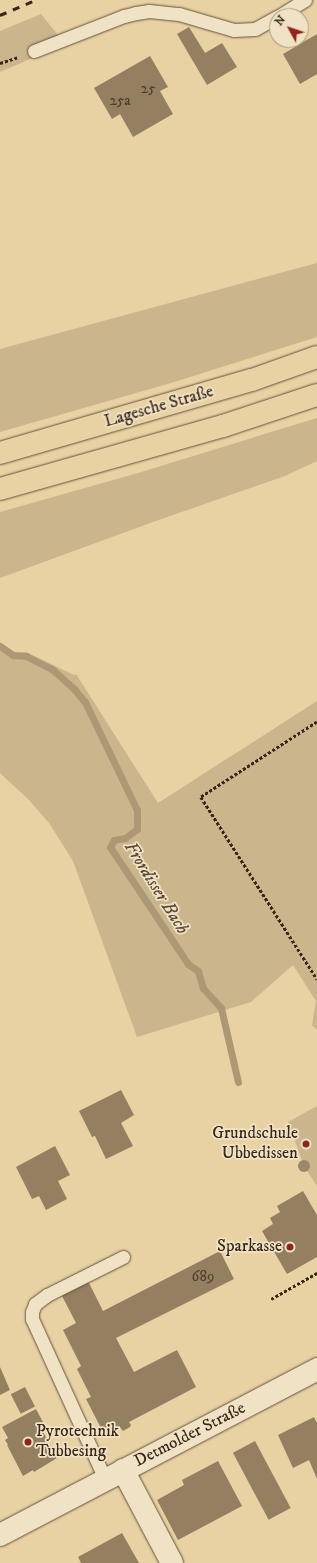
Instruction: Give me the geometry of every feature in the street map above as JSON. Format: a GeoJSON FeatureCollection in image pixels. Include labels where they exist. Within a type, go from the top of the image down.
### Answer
{"type":"FeatureCollection","features":[{"type":"Feature","properties":{"kind":"highway","name":"Lagesche Straße"},"geometry":{"type":"LineString","coordinates":[[0,453],[244,382],[317,357]]}},
{"type":"Feature","properties":{"kind":"highway","name":"Lagesche Straße"},"geometry":{"type":"LineString","coordinates":[[0,489],[223,426],[317,395]]}},
{"type":"Feature","properties":{"kind":"street","name":"Detmolder Straße"},"geometry":{"type":"LineString","coordinates":[[0,1535],[317,1369]]}},
{"type":"Feature","properties":{"kind":"street"},"geometry":{"type":"LineString","coordinates":[[114,1475],[172,1563]]}},
{"type":"Feature","properties":{"kind":"lane"},"geometry":{"type":"LineString","coordinates":[[292,8],[305,0]]}},
{"type":"Feature","properties":{"kind":"lane"},"geometry":{"type":"LineString","coordinates":[[34,51],[136,12],[149,11],[179,14],[234,30],[255,29],[269,22]]}},
{"type":"Feature","properties":{"kind":"lane"},"geometry":{"type":"LineString","coordinates":[[114,1475],[32,1319],[32,1312],[35,1304],[47,1295],[123,1257]]}},
{"type":"Feature","properties":{"kind":"path"},"geometry":{"type":"LineString","coordinates":[[317,722],[201,797],[317,979]]}},
{"type":"Feature","properties":{"kind":"path"},"geometry":{"type":"LineString","coordinates":[[271,1299],[317,1273]]}},
{"type":"Feature","properties":{"kind":"shaded area"},"geometry":{"type":"Polygon","coordinates":[[[41,14],[65,44],[0,72],[0,31],[41,14]]]}},
{"type":"Feature","properties":{"kind":"shaded area"},"geometry":{"type":"Polygon","coordinates":[[[317,263],[317,337],[171,383],[0,432],[0,349],[317,263]]]}},
{"type":"Feature","properties":{"kind":"shaded area"},"geometry":{"type":"Polygon","coordinates":[[[317,418],[317,461],[285,476],[0,578],[0,512],[138,473],[317,418]]]}},
{"type":"Feature","properties":{"kind":"shaded area"},"geometry":{"type":"Polygon","coordinates":[[[0,644],[15,653],[26,652],[74,675],[76,674],[158,803],[317,701],[317,1030],[312,1025],[316,1001],[293,965],[251,1002],[137,1037],[73,861],[49,823],[29,800],[0,773],[0,644]]]}},
{"type":"Feature","properties":{"kind":"shaded area","name":"Grundschule Ubbedissen"},"geometry":{"type":"Polygon","coordinates":[[[317,1106],[317,1186],[304,1166],[288,1122],[317,1106]]]}},
{"type":"Feature","properties":{"kind":"building"},"geometry":{"type":"Polygon","coordinates":[[[189,27],[205,53],[222,43],[237,67],[207,85],[177,34],[189,27]]]}},
{"type":"Feature","properties":{"kind":"building"},"geometry":{"type":"Polygon","coordinates":[[[317,34],[317,74],[300,84],[283,54],[293,48],[309,48],[309,39],[317,34]]]}},
{"type":"Feature","properties":{"kind":"building"},"geometry":{"type":"Polygon","coordinates":[[[150,56],[168,87],[160,91],[173,114],[133,137],[120,114],[112,119],[94,88],[150,56]]]}},
{"type":"Feature","properties":{"kind":"building"},"geometry":{"type":"Polygon","coordinates":[[[121,1090],[134,1115],[121,1123],[133,1146],[106,1159],[95,1136],[92,1137],[79,1111],[121,1090]]]}},
{"type":"Feature","properties":{"kind":"building"},"geometry":{"type":"Polygon","coordinates":[[[55,1146],[70,1175],[58,1181],[67,1199],[46,1210],[39,1196],[32,1199],[16,1167],[55,1146]]]}},
{"type":"Feature","properties":{"kind":"building"},"geometry":{"type":"Polygon","coordinates":[[[303,1191],[317,1215],[317,1257],[287,1274],[262,1231],[273,1224],[270,1218],[280,1212],[277,1206],[303,1191]]]}},
{"type":"Feature","properties":{"kind":"building"},"geometry":{"type":"Polygon","coordinates":[[[220,1251],[234,1279],[116,1338],[134,1372],[177,1350],[196,1387],[129,1422],[131,1425],[130,1427],[123,1431],[119,1426],[104,1434],[86,1399],[91,1397],[77,1369],[81,1366],[63,1330],[76,1323],[61,1294],[88,1281],[103,1311],[220,1251]]]}},
{"type":"Feature","properties":{"kind":"building"},"geometry":{"type":"Polygon","coordinates":[[[0,1367],[10,1390],[0,1395],[0,1367]]]}},
{"type":"Feature","properties":{"kind":"building"},"geometry":{"type":"Polygon","coordinates":[[[25,1387],[35,1407],[21,1414],[11,1394],[25,1387]]]}},
{"type":"Feature","properties":{"kind":"building","name":"Pyrotechnik Tubbesing"},"geometry":{"type":"Polygon","coordinates":[[[36,1409],[45,1426],[41,1428],[57,1458],[34,1472],[33,1470],[23,1476],[7,1445],[5,1440],[8,1438],[2,1427],[36,1409]]]}},
{"type":"Feature","properties":{"kind":"building"},"geometry":{"type":"Polygon","coordinates":[[[314,1417],[317,1423],[317,1479],[309,1460],[293,1468],[278,1435],[314,1417]]]}},
{"type":"Feature","properties":{"kind":"building"},"geometry":{"type":"Polygon","coordinates":[[[255,1441],[291,1508],[269,1520],[233,1453],[255,1441]]]}},
{"type":"Feature","properties":{"kind":"building"},"geometry":{"type":"Polygon","coordinates":[[[218,1461],[242,1506],[178,1540],[157,1500],[184,1485],[182,1480],[218,1461]]]}},
{"type":"Feature","properties":{"kind":"building"},"geometry":{"type":"Polygon","coordinates":[[[122,1533],[139,1563],[81,1563],[78,1557],[122,1533]]]}},
{"type":"Feature","properties":{"kind":"waterway","name":"Frordisser Bach"},"geometry":{"type":"LineString","coordinates":[[0,646],[13,655],[26,656],[52,669],[74,689],[85,702],[137,810],[137,829],[125,838],[114,840],[110,847],[188,964],[198,971],[203,988],[221,1008],[238,1082]]}},
{"type":"Feature","properties":{"kind":"railway"},"geometry":{"type":"LineString","coordinates":[[0,15],[35,0]]}},
{"type":"Feature","properties":{"kind":"place","name":"Grundschule Ubbedissen"},"geometry":{"type":"Point","coordinates":[306,1144]}},
{"type":"Feature","properties":{"kind":"place","name":"Sparkasse"},"geometry":{"type":"Point","coordinates":[290,1247]}},
{"type":"Feature","properties":{"kind":"place","name":"Pyrotechnik Tubbesing"},"geometry":{"type":"Point","coordinates":[28,1442]}}]}
